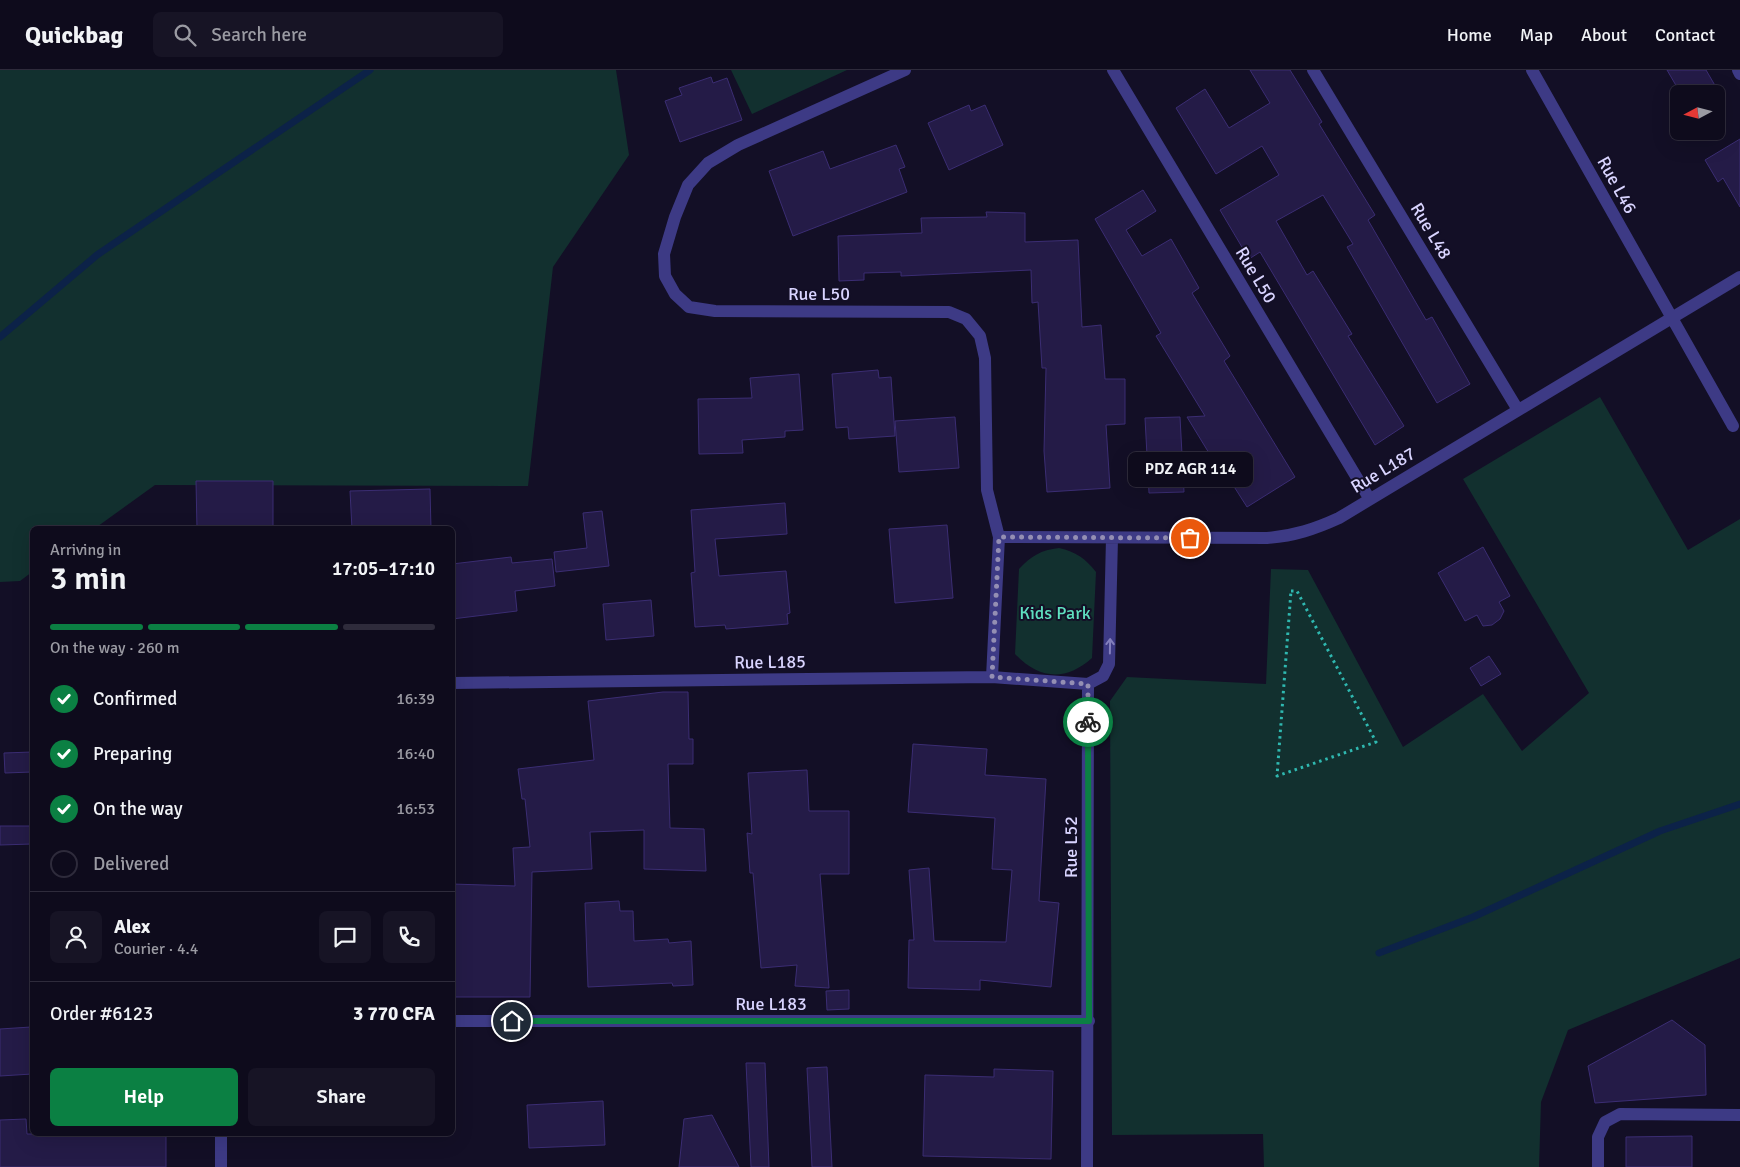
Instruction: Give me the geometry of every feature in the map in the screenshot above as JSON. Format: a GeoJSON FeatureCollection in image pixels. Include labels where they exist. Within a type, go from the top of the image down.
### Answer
{"type":"FeatureCollection","features":[{"type":"Feature","properties":{"kind":"street","name":"Rue L50"},"geometry":{"type":"LineString","coordinates":[[906,70],[738,145],[708,163],[688,185],[675,217],[664,254],[665,276],[675,294],[689,307],[715,310],[949,312],[966,319],[980,336],[985,358],[987,490],[999,537],[992,677]]}},
{"type":"Feature","properties":{"kind":"street","name":"Rue L50"},"geometry":{"type":"LineString","coordinates":[[1113,70],[1369,498]]}},
{"type":"Feature","properties":{"kind":"street","name":"Rue L48"},"geometry":{"type":"LineString","coordinates":[[1313,70],[1518,410]]}},
{"type":"Feature","properties":{"kind":"street","name":"Rue L46"},"geometry":{"type":"LineString","coordinates":[[1532,70],[1733,426]]}},
{"type":"Feature","properties":{"kind":"street"},"geometry":{"type":"LineString","coordinates":[[1738,70],[1740,74]]}},
{"type":"Feature","properties":{"kind":"street","name":"Rue L187"},"geometry":{"type":"LineString","coordinates":[[999,537],[1267,538],[1291,536],[1339,518],[1369,498],[1740,277]]}},
{"type":"Feature","properties":{"kind":"street"},"geometry":{"type":"LineString","coordinates":[[1088,684],[1103,676],[1109,664],[1112,538]]}},
{"type":"Feature","properties":{"kind":"street","name":"Rue L185"},"geometry":{"type":"LineString","coordinates":[[455,683],[992,677],[1088,684]]}},
{"type":"Feature","properties":{"kind":"street","name":"Rue L52"},"geometry":{"type":"LineString","coordinates":[[1087,1167],[1089,1021],[1088,684]]}},
{"type":"Feature","properties":{"kind":"street","name":"Rue L183"},"geometry":{"type":"LineString","coordinates":[[455,1021],[1089,1021]]}},
{"type":"Feature","properties":{"kind":"street"},"geometry":{"type":"LineString","coordinates":[[1598,1167],[1598,1137],[1605,1122],[1620,1114],[1740,1115]]}},
{"type":"Feature","properties":{"kind":"street"},"geometry":{"type":"LineString","coordinates":[[221,1136],[221,1167]]}},
{"type":"Feature","properties":{"kind":"path"},"geometry":{"type":"LineString","coordinates":[[1291,591],[1297,591],[1376,742],[1277,776],[1284,679],[1291,591]]}},
{"type":"Feature","properties":{"kind":"green space"},"geometry":{"type":"Polygon","coordinates":[[[0,70],[616,70],[629,155],[553,267],[528,486],[155,485],[98,526],[30,526],[30,574],[20,581],[0,582],[0,70]]]}},
{"type":"Feature","properties":{"kind":"green space"},"geometry":{"type":"Polygon","coordinates":[[[731,70],[847,70],[752,114],[731,70]]]}},
{"type":"Feature","properties":{"kind":"green space"},"geometry":{"type":"Polygon","coordinates":[[[1600,397],[1688,550],[1740,519],[1740,958],[1568,1030],[1541,1102],[1539,1167],[1264,1167],[1263,1134],[1112,1135],[1110,701],[1127,677],[1266,684],[1271,569],[1308,570],[1403,747],[1483,694],[1522,751],[1589,693],[1463,479],[1600,397]]]}},
{"type":"Feature","properties":{"kind":"green space","name":"Kids Park"},"geometry":{"type":"Polygon","coordinates":[[[1059,548],[1080,556],[1096,572],[1092,658],[1072,671],[1052,674],[1033,669],[1015,654],[1019,569],[1037,554],[1059,548]]]}},
{"type":"Feature","properties":{"kind":"building"},"geometry":{"type":"Polygon","coordinates":[[[1250,70],[1290,70],[1322,122],[1319,124],[1375,215],[1368,220],[1426,320],[1432,317],[1470,384],[1437,403],[1347,247],[1353,244],[1323,195],[1276,221],[1307,275],[1313,271],[1352,334],[1348,336],[1404,426],[1375,445],[1260,252],[1249,259],[1220,210],[1279,175],[1262,146],[1216,174],[1176,108],[1205,89],[1229,128],[1270,103],[1250,70]]]}},
{"type":"Feature","properties":{"kind":"building"},"geometry":{"type":"Polygon","coordinates":[[[1667,70],[1706,70],[1715,85],[1676,85],[1667,70]]]}},
{"type":"Feature","properties":{"kind":"building"},"geometry":{"type":"Polygon","coordinates":[[[711,77],[713,83],[727,78],[742,120],[680,142],[665,101],[682,95],[679,88],[711,77]]]}},
{"type":"Feature","properties":{"kind":"building"},"geometry":{"type":"Polygon","coordinates":[[[969,105],[971,111],[985,105],[1003,145],[949,170],[928,123],[969,105]]]}},
{"type":"Feature","properties":{"kind":"building"},"geometry":{"type":"Polygon","coordinates":[[[1740,139],[1740,207],[1723,178],[1718,182],[1705,160],[1740,139]]]}},
{"type":"Feature","properties":{"kind":"building"},"geometry":{"type":"Polygon","coordinates":[[[896,145],[905,167],[899,169],[907,192],[793,236],[769,171],[823,151],[830,169],[896,145]]]}},
{"type":"Feature","properties":{"kind":"building"},"geometry":{"type":"Polygon","coordinates":[[[1143,190],[1156,211],[1126,230],[1142,256],[1171,239],[1199,288],[1192,293],[1230,356],[1224,361],[1295,477],[1247,507],[1226,474],[1223,476],[1187,417],[1205,416],[1156,336],[1161,333],[1095,219],[1143,190]]]}},
{"type":"Feature","properties":{"kind":"building"},"geometry":{"type":"Polygon","coordinates":[[[986,212],[1025,213],[1025,242],[1078,240],[1082,327],[1101,325],[1105,379],[1125,379],[1125,424],[1106,425],[1110,488],[1047,492],[1044,451],[1046,368],[1042,368],[1038,302],[1032,303],[1031,270],[901,276],[901,272],[864,273],[864,280],[839,281],[838,236],[922,233],[921,218],[987,217],[986,212]]]}},
{"type":"Feature","properties":{"kind":"building"},"geometry":{"type":"Polygon","coordinates":[[[878,370],[879,378],[891,377],[895,436],[849,439],[848,427],[836,428],[832,374],[878,370]]]}},
{"type":"Feature","properties":{"kind":"building"},"geometry":{"type":"Polygon","coordinates":[[[799,374],[803,430],[785,431],[785,437],[742,440],[743,453],[699,454],[698,399],[752,398],[750,378],[799,374]]]}},
{"type":"Feature","properties":{"kind":"building"},"geometry":{"type":"Polygon","coordinates":[[[955,417],[959,468],[899,472],[895,421],[955,417]]]}},
{"type":"Feature","properties":{"kind":"building"},"geometry":{"type":"Polygon","coordinates":[[[1180,417],[1184,492],[1149,493],[1145,418],[1180,417]]]}},
{"type":"Feature","properties":{"kind":"building"},"geometry":{"type":"Polygon","coordinates":[[[196,481],[273,481],[273,526],[197,526],[196,481]]]}},
{"type":"Feature","properties":{"kind":"building"},"geometry":{"type":"Polygon","coordinates":[[[430,489],[431,526],[352,526],[350,491],[430,489]]]}},
{"type":"Feature","properties":{"kind":"building"},"geometry":{"type":"Polygon","coordinates":[[[785,503],[787,534],[715,539],[719,576],[786,571],[790,613],[787,614],[788,624],[726,629],[725,625],[695,627],[691,573],[695,572],[691,510],[785,503]]]}},
{"type":"Feature","properties":{"kind":"building"},"geometry":{"type":"Polygon","coordinates":[[[602,511],[609,566],[556,572],[554,552],[587,548],[583,513],[602,511]]]}},
{"type":"Feature","properties":{"kind":"building"},"geometry":{"type":"Polygon","coordinates":[[[947,525],[953,598],[895,603],[889,529],[947,525]]]}},
{"type":"Feature","properties":{"kind":"building"},"geometry":{"type":"Polygon","coordinates":[[[1483,547],[1510,596],[1499,602],[1504,611],[1500,619],[1492,625],[1483,626],[1477,615],[1465,621],[1438,573],[1483,547]]]}},
{"type":"Feature","properties":{"kind":"building"},"geometry":{"type":"Polygon","coordinates":[[[511,557],[512,563],[552,559],[555,586],[515,591],[517,611],[455,619],[455,564],[511,557]]]}},
{"type":"Feature","properties":{"kind":"building"},"geometry":{"type":"Polygon","coordinates":[[[651,600],[654,636],[606,640],[603,604],[651,600]]]}},
{"type":"Feature","properties":{"kind":"building"},"geometry":{"type":"Polygon","coordinates":[[[1489,656],[1501,674],[1481,686],[1470,668],[1489,656]]]}},
{"type":"Feature","properties":{"kind":"building"},"geometry":{"type":"Polygon","coordinates":[[[663,692],[688,692],[689,739],[693,739],[693,764],[668,764],[670,828],[704,829],[706,871],[644,869],[644,830],[590,832],[592,869],[532,872],[530,997],[455,997],[455,884],[515,886],[513,848],[530,847],[525,799],[522,799],[518,769],[594,760],[588,701],[663,692]]]}},
{"type":"Feature","properties":{"kind":"building"},"geometry":{"type":"Polygon","coordinates":[[[913,744],[987,749],[985,775],[1046,779],[1039,901],[1059,903],[1051,987],[980,980],[980,990],[908,988],[909,940],[914,940],[909,870],[929,868],[934,941],[1006,942],[1012,870],[992,869],[995,818],[908,812],[913,744]]]}},
{"type":"Feature","properties":{"kind":"building"},"geometry":{"type":"Polygon","coordinates":[[[30,752],[30,772],[5,773],[4,753],[30,752]]]}},
{"type":"Feature","properties":{"kind":"building"},"geometry":{"type":"Polygon","coordinates":[[[807,770],[809,811],[849,811],[849,874],[820,874],[829,988],[795,986],[797,965],[761,968],[753,873],[750,873],[747,833],[752,834],[748,773],[807,770]]]}},
{"type":"Feature","properties":{"kind":"building"},"geometry":{"type":"Polygon","coordinates":[[[0,826],[30,826],[30,844],[0,845],[0,826]]]}},
{"type":"Feature","properties":{"kind":"building"},"geometry":{"type":"Polygon","coordinates":[[[619,901],[620,911],[633,911],[634,941],[668,939],[669,943],[691,941],[693,985],[673,986],[672,983],[588,987],[585,903],[619,901]]]}},
{"type":"Feature","properties":{"kind":"building"},"geometry":{"type":"Polygon","coordinates":[[[849,990],[849,1009],[827,1010],[826,991],[849,990]]]}},
{"type":"Feature","properties":{"kind":"building"},"geometry":{"type":"Polygon","coordinates":[[[1672,1020],[1705,1045],[1706,1095],[1595,1103],[1588,1066],[1672,1020]]]}},
{"type":"Feature","properties":{"kind":"building"},"geometry":{"type":"Polygon","coordinates":[[[30,1027],[30,1074],[0,1076],[0,1029],[30,1027]]]}},
{"type":"Feature","properties":{"kind":"building"},"geometry":{"type":"Polygon","coordinates":[[[746,1063],[765,1063],[769,1167],[751,1167],[746,1063]]]}},
{"type":"Feature","properties":{"kind":"building"},"geometry":{"type":"Polygon","coordinates":[[[827,1067],[832,1167],[812,1167],[807,1068],[827,1067]]]}},
{"type":"Feature","properties":{"kind":"building"},"geometry":{"type":"Polygon","coordinates":[[[994,1069],[1053,1071],[1051,1159],[923,1156],[925,1075],[994,1077],[994,1069]]]}},
{"type":"Feature","properties":{"kind":"building"},"geometry":{"type":"Polygon","coordinates":[[[603,1101],[605,1145],[529,1148],[527,1105],[603,1101]]]}},
{"type":"Feature","properties":{"kind":"building"},"geometry":{"type":"Polygon","coordinates":[[[712,1115],[739,1167],[679,1167],[684,1119],[712,1115]]]}},
{"type":"Feature","properties":{"kind":"building"},"geometry":{"type":"Polygon","coordinates":[[[26,1119],[27,1134],[30,1134],[30,1136],[166,1136],[166,1167],[0,1167],[0,1120],[26,1119]]]}},
{"type":"Feature","properties":{"kind":"building"},"geometry":{"type":"Polygon","coordinates":[[[1692,1136],[1692,1167],[1626,1167],[1626,1137],[1692,1136]]]}},
{"type":"Feature","properties":{"kind":"waterway"},"geometry":{"type":"LineString","coordinates":[[0,337],[97,255],[370,70]]}},
{"type":"Feature","properties":{"kind":"waterway"},"geometry":{"type":"LineString","coordinates":[[1379,953],[1473,917],[1660,831],[1740,804]]}},
{"type":"Feature","properties":{"kind":"way so far"},"geometry":{"type":"LineString","coordinates":[[1088,722],[1088,684],[992,677],[999,537],[1190,538]]}},
{"type":"Feature","properties":{"kind":"place","name":"PDZ AGR 114"},"geometry":{"type":"Point","coordinates":[1190,538]}},
{"type":"Feature","properties":{"kind":"route"},"geometry":{"type":"LineString","coordinates":[[512,1021],[1089,1021],[1088,722]]}}]}
